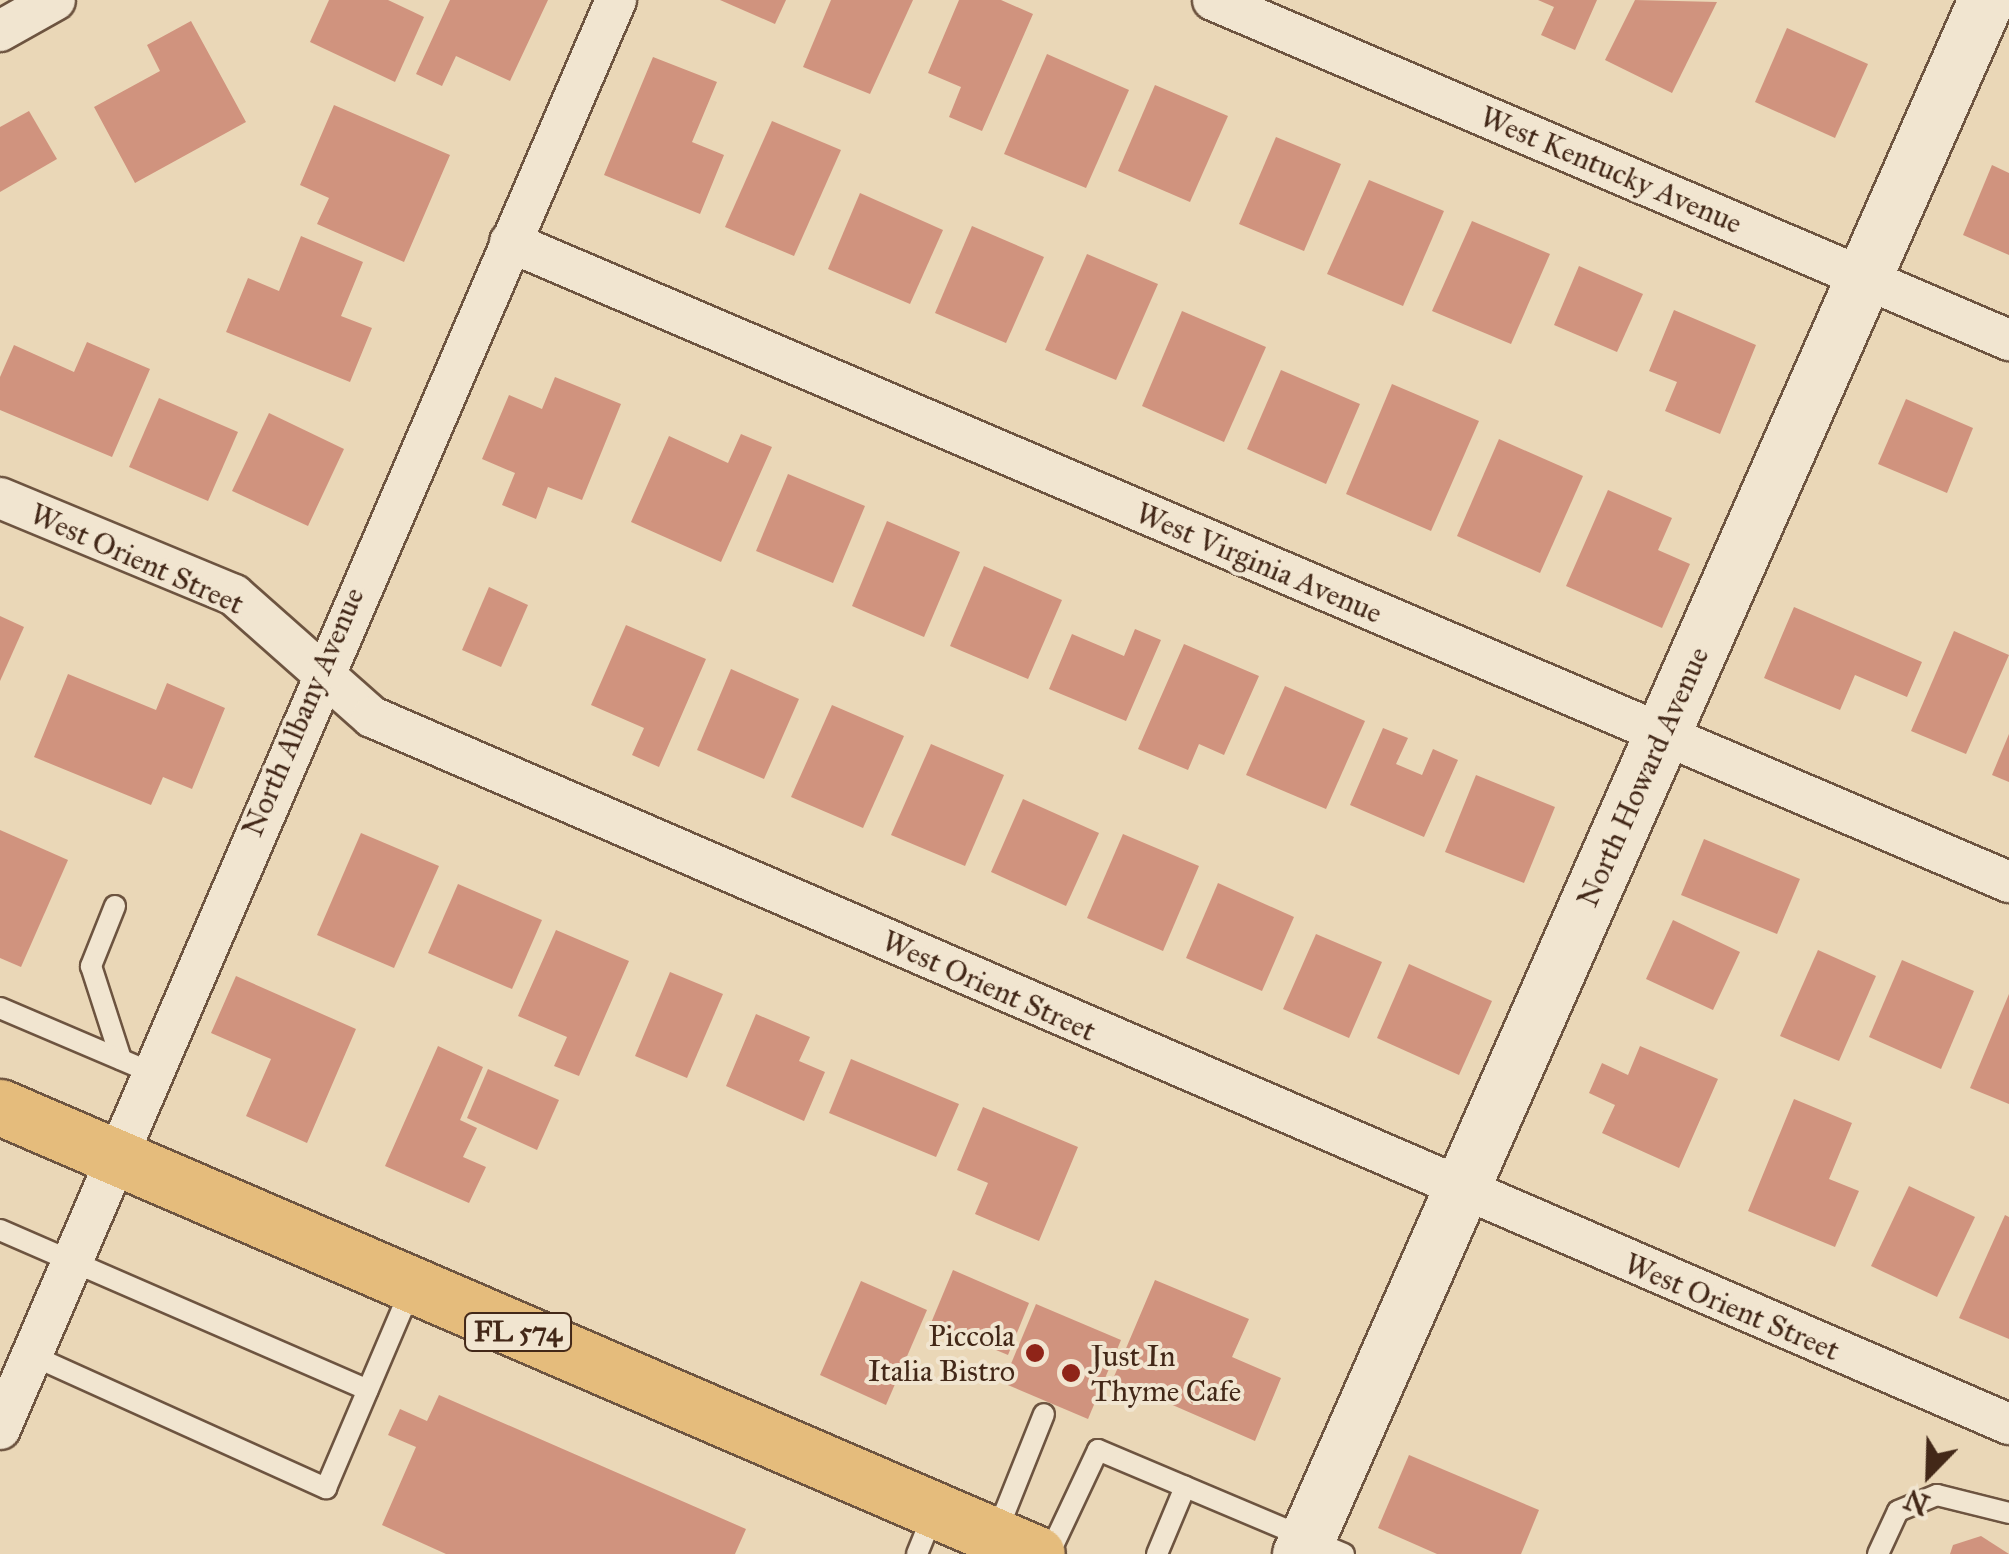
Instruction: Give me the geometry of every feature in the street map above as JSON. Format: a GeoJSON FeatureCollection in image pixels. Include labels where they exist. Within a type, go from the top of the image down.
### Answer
{"type":"FeatureCollection","features":[{"type":"Feature","properties":{"kind":"main road","name":"FL 574"},"geometry":{"type":"LineString","coordinates":[[0,1107],[412,1286],[926,1532],[1016,1545]]}},
{"type":"Feature","properties":{"kind":"street"},"geometry":{"type":"LineString","coordinates":[[0,30],[55,0]]}},
{"type":"Feature","properties":{"kind":"street","name":"North Albany Avenue"},"geometry":{"type":"LineString","coordinates":[[0,1429],[112,1156],[134,1065],[320,670],[616,0]]}},
{"type":"Feature","properties":{"kind":"street","name":"West Kentucky Avenue"},"geometry":{"type":"LineString","coordinates":[[1213,0],[2009,340]]}},
{"type":"Feature","properties":{"kind":"street","name":"North Howard Avenue"},"geometry":{"type":"LineString","coordinates":[[1317,1549],[1460,1192],[1986,0]]}},
{"type":"Feature","properties":{"kind":"street","name":"West Virginia Avenue"},"geometry":{"type":"LineString","coordinates":[[510,242],[2009,882]]}},
{"type":"Feature","properties":{"kind":"street","name":"West Orient Street"},"geometry":{"type":"LineString","coordinates":[[0,498],[234,595],[372,717],[1460,1192],[2009,1424]]}},
{"type":"Feature","properties":{"kind":"lane"},"geometry":{"type":"LineString","coordinates":[[115,906],[91,966],[134,1065]]}},
{"type":"Feature","properties":{"kind":"lane"},"geometry":{"type":"LineString","coordinates":[[0,1008],[134,1065]]}},
{"type":"Feature","properties":{"kind":"lane"},"geometry":{"type":"LineString","coordinates":[[0,1230],[368,1390]]}},
{"type":"Feature","properties":{"kind":"lane"},"geometry":{"type":"LineString","coordinates":[[30,1355],[326,1488],[412,1286]]}},
{"type":"Feature","properties":{"kind":"lane"},"geometry":{"type":"LineString","coordinates":[[1016,1545],[1044,1414]]}},
{"type":"Feature","properties":{"kind":"lane"},"geometry":{"type":"LineString","coordinates":[[1049,1554],[1098,1450],[1317,1549]]}},
{"type":"Feature","properties":{"kind":"lane"},"geometry":{"type":"LineString","coordinates":[[1157,1554],[1185,1488]]}},
{"type":"Feature","properties":{"kind":"lane"},"geometry":{"type":"LineString","coordinates":[[1878,1554],[1898,1511],[1937,1496],[2009,1512]]}},
{"type":"Feature","properties":{"kind":"building"},"geometry":{"type":"Polygon","coordinates":[[[329,0],[388,0],[424,17],[395,82],[310,42],[329,0]]]}},
{"type":"Feature","properties":{"kind":"building"},"geometry":{"type":"Polygon","coordinates":[[[450,0],[548,0],[510,81],[456,56],[442,86],[416,74],[450,0]]]}},
{"type":"Feature","properties":{"kind":"building"},"geometry":{"type":"Polygon","coordinates":[[[720,0],[786,0],[775,24],[720,0]]]}},
{"type":"Feature","properties":{"kind":"building"},"geometry":{"type":"Polygon","coordinates":[[[831,0],[913,0],[870,94],[803,67],[831,0]]]}},
{"type":"Feature","properties":{"kind":"building"},"geometry":{"type":"Polygon","coordinates":[[[959,0],[1001,0],[1033,14],[982,131],[949,117],[961,87],[928,73],[959,0]]]}},
{"type":"Feature","properties":{"kind":"building"},"geometry":{"type":"Polygon","coordinates":[[[1538,0],[1597,0],[1575,50],[1541,35],[1554,7],[1538,0]]]}},
{"type":"Feature","properties":{"kind":"building"},"geometry":{"type":"Polygon","coordinates":[[[1635,0],[1717,2],[1672,93],[1605,60],[1635,0]]]}},
{"type":"Feature","properties":{"kind":"building"},"geometry":{"type":"Polygon","coordinates":[[[191,21],[246,122],[135,183],[94,107],[160,71],[147,45],[191,21]]]}},
{"type":"Feature","properties":{"kind":"building"},"geometry":{"type":"Polygon","coordinates":[[[1787,28],[1868,64],[1835,138],[1755,102],[1787,28]]]}},
{"type":"Feature","properties":{"kind":"building"},"geometry":{"type":"Polygon","coordinates":[[[1047,54],[1129,90],[1086,188],[1004,154],[1047,54]]]}},
{"type":"Feature","properties":{"kind":"building"},"geometry":{"type":"Polygon","coordinates":[[[653,57],[717,82],[692,142],[724,155],[700,214],[604,175],[653,57]]]}},
{"type":"Feature","properties":{"kind":"building"},"geometry":{"type":"Polygon","coordinates":[[[1155,85],[1228,116],[1190,202],[1118,171],[1155,85]]]}},
{"type":"Feature","properties":{"kind":"building"},"geometry":{"type":"Polygon","coordinates":[[[334,105],[450,155],[404,262],[317,224],[329,198],[300,185],[334,105]]]}},
{"type":"Feature","properties":{"kind":"building"},"geometry":{"type":"Polygon","coordinates":[[[29,111],[57,159],[0,192],[0,127],[29,111]]]}},
{"type":"Feature","properties":{"kind":"building"},"geometry":{"type":"Polygon","coordinates":[[[772,121],[841,150],[794,256],[725,227],[772,121]]]}},
{"type":"Feature","properties":{"kind":"building"},"geometry":{"type":"Polygon","coordinates":[[[1276,137],[1341,164],[1304,251],[1239,224],[1276,137]]]}},
{"type":"Feature","properties":{"kind":"building"},"geometry":{"type":"Polygon","coordinates":[[[1992,165],[2009,173],[2009,255],[1963,235],[1992,165]]]}},
{"type":"Feature","properties":{"kind":"building"},"geometry":{"type":"Polygon","coordinates":[[[1369,180],[1444,211],[1403,306],[1327,274],[1369,180]]]}},
{"type":"Feature","properties":{"kind":"building"},"geometry":{"type":"Polygon","coordinates":[[[860,193],[943,230],[910,304],[828,269],[860,193]]]}},
{"type":"Feature","properties":{"kind":"building"},"geometry":{"type":"Polygon","coordinates":[[[1472,221],[1550,254],[1511,344],[1432,311],[1472,221]]]}},
{"type":"Feature","properties":{"kind":"building"},"geometry":{"type":"Polygon","coordinates":[[[972,226],[1044,257],[1006,343],[935,313],[972,226]]]}},
{"type":"Feature","properties":{"kind":"building"},"geometry":{"type":"Polygon","coordinates":[[[301,236],[363,262],[341,316],[372,328],[350,382],[226,332],[248,278],[279,291],[301,236]]]}},
{"type":"Feature","properties":{"kind":"building"},"geometry":{"type":"Polygon","coordinates":[[[1087,254],[1158,284],[1116,380],[1045,350],[1087,254]]]}},
{"type":"Feature","properties":{"kind":"building"},"geometry":{"type":"Polygon","coordinates":[[[1579,266],[1643,294],[1617,352],[1554,325],[1579,266]]]}},
{"type":"Feature","properties":{"kind":"building"},"geometry":{"type":"Polygon","coordinates":[[[1674,310],[1756,345],[1720,434],[1665,411],[1677,382],[1649,371],[1674,310]]]}},
{"type":"Feature","properties":{"kind":"building"},"geometry":{"type":"Polygon","coordinates":[[[1182,311],[1266,347],[1224,442],[1142,406],[1182,311]]]}},
{"type":"Feature","properties":{"kind":"building"},"geometry":{"type":"Polygon","coordinates":[[[87,342],[150,369],[112,457],[0,410],[0,377],[14,345],[74,372],[87,342]]]}},
{"type":"Feature","properties":{"kind":"building"},"geometry":{"type":"Polygon","coordinates":[[[1281,370],[1360,404],[1326,484],[1247,449],[1281,370]]]}},
{"type":"Feature","properties":{"kind":"building"},"geometry":{"type":"Polygon","coordinates":[[[555,377],[621,404],[582,500],[548,487],[536,519],[502,505],[515,473],[482,459],[509,395],[542,409],[555,377]]]}},
{"type":"Feature","properties":{"kind":"building"},"geometry":{"type":"Polygon","coordinates":[[[1392,384],[1479,421],[1431,531],[1346,494],[1392,384]]]}},
{"type":"Feature","properties":{"kind":"building"},"geometry":{"type":"Polygon","coordinates":[[[159,398],[238,432],[208,501],[129,467],[159,398]]]}},
{"type":"Feature","properties":{"kind":"building"},"geometry":{"type":"Polygon","coordinates":[[[1906,399],[1973,428],[1947,493],[1878,464],[1906,399]]]}},
{"type":"Feature","properties":{"kind":"building"},"geometry":{"type":"Polygon","coordinates":[[[269,413],[344,449],[308,526],[232,491],[269,413]]]}},
{"type":"Feature","properties":{"kind":"building"},"geometry":{"type":"Polygon","coordinates":[[[741,434],[772,447],[721,562],[631,522],[669,436],[728,463],[741,434]]]}},
{"type":"Feature","properties":{"kind":"building"},"geometry":{"type":"Polygon","coordinates":[[[1499,439],[1583,476],[1540,573],[1457,536],[1499,439]]]}},
{"type":"Feature","properties":{"kind":"building"},"geometry":{"type":"Polygon","coordinates":[[[788,474],[865,506],[833,583],[756,551],[788,474]]]}},
{"type":"Feature","properties":{"kind":"building"},"geometry":{"type":"Polygon","coordinates":[[[1608,490],[1672,518],[1658,550],[1690,564],[1662,628],[1566,586],[1608,490]]]}},
{"type":"Feature","properties":{"kind":"building"},"geometry":{"type":"Polygon","coordinates":[[[887,521],[960,552],[924,637],[852,606],[887,521]]]}},
{"type":"Feature","properties":{"kind":"building"},"geometry":{"type":"Polygon","coordinates":[[[984,566],[1062,600],[1028,679],[950,646],[984,566]]]}},
{"type":"Feature","properties":{"kind":"building"},"geometry":{"type":"Polygon","coordinates":[[[489,587],[528,605],[501,667],[462,650],[489,587]]]}},
{"type":"Feature","properties":{"kind":"building"},"geometry":{"type":"Polygon","coordinates":[[[1794,607],[1922,662],[1907,697],[1855,675],[1840,710],[1764,678],[1794,607]]]}},
{"type":"Feature","properties":{"kind":"building"},"geometry":{"type":"Polygon","coordinates":[[[0,616],[24,627],[0,681],[0,616]]]}},
{"type":"Feature","properties":{"kind":"building"},"geometry":{"type":"Polygon","coordinates":[[[626,625],[706,659],[659,767],[632,755],[644,728],[591,705],[626,625]]]}},
{"type":"Feature","properties":{"kind":"building"},"geometry":{"type":"Polygon","coordinates":[[[1135,629],[1161,640],[1126,721],[1049,689],[1072,634],[1124,656],[1135,629]]]}},
{"type":"Feature","properties":{"kind":"building"},"geometry":{"type":"Polygon","coordinates":[[[1954,631],[2009,655],[1966,754],[1911,731],[1954,631]]]}},
{"type":"Feature","properties":{"kind":"building"},"geometry":{"type":"Polygon","coordinates":[[[1184,644],[1259,676],[1224,755],[1199,744],[1188,770],[1138,749],[1184,644]]]}},
{"type":"Feature","properties":{"kind":"building"},"geometry":{"type":"Polygon","coordinates":[[[731,669],[799,699],[764,779],[697,750],[731,669]]]}},
{"type":"Feature","properties":{"kind":"building"},"geometry":{"type":"Polygon","coordinates":[[[68,674],[156,710],[167,683],[225,708],[192,789],[163,777],[151,805],[34,757],[68,674]]]}},
{"type":"Feature","properties":{"kind":"building"},"geometry":{"type":"Polygon","coordinates":[[[1285,686],[1365,721],[1326,809],[1246,775],[1285,686]]]}},
{"type":"Feature","properties":{"kind":"building"},"geometry":{"type":"Polygon","coordinates":[[[832,705],[904,736],[863,828],[791,797],[832,705]]]}},
{"type":"Feature","properties":{"kind":"building"},"geometry":{"type":"Polygon","coordinates":[[[1383,728],[1408,738],[1396,764],[1422,775],[1433,749],[1458,760],[1424,837],[1350,805],[1383,728]]]}},
{"type":"Feature","properties":{"kind":"building"},"geometry":{"type":"Polygon","coordinates":[[[2009,734],[2009,782],[1992,775],[2009,734]]]}},
{"type":"Feature","properties":{"kind":"building"},"geometry":{"type":"Polygon","coordinates":[[[931,744],[1004,775],[965,866],[891,835],[931,744]]]}},
{"type":"Feature","properties":{"kind":"building"},"geometry":{"type":"Polygon","coordinates":[[[1476,775],[1555,807],[1524,883],[1445,852],[1476,775]]]}},
{"type":"Feature","properties":{"kind":"building"},"geometry":{"type":"Polygon","coordinates":[[[1023,799],[1099,833],[1066,906],[991,872],[1023,799]]]}},
{"type":"Feature","properties":{"kind":"building"},"geometry":{"type":"Polygon","coordinates":[[[0,830],[68,860],[21,967],[0,958],[0,830]]]}},
{"type":"Feature","properties":{"kind":"building"},"geometry":{"type":"Polygon","coordinates":[[[361,833],[439,866],[394,968],[317,935],[361,833]]]}},
{"type":"Feature","properties":{"kind":"building"},"geometry":{"type":"Polygon","coordinates":[[[1123,834],[1199,866],[1163,951],[1087,918],[1123,834]]]}},
{"type":"Feature","properties":{"kind":"building"},"geometry":{"type":"Polygon","coordinates":[[[1704,839],[1800,879],[1777,934],[1681,895],[1704,839]]]}},
{"type":"Feature","properties":{"kind":"building"},"geometry":{"type":"Polygon","coordinates":[[[1218,883],[1294,917],[1262,991],[1186,958],[1218,883]]]}},
{"type":"Feature","properties":{"kind":"building"},"geometry":{"type":"Polygon","coordinates":[[[458,884],[542,920],[512,989],[428,953],[458,884]]]}},
{"type":"Feature","properties":{"kind":"building"},"geometry":{"type":"Polygon","coordinates":[[[1673,920],[1740,952],[1713,1010],[1646,979],[1673,920]]]}},
{"type":"Feature","properties":{"kind":"building"},"geometry":{"type":"Polygon","coordinates":[[[556,930],[629,961],[579,1076],[554,1066],[567,1037],[518,1016],[556,930]]]}},
{"type":"Feature","properties":{"kind":"building"},"geometry":{"type":"Polygon","coordinates":[[[1316,934],[1382,962],[1349,1038],[1283,1009],[1316,934]]]}},
{"type":"Feature","properties":{"kind":"building"},"geometry":{"type":"Polygon","coordinates":[[[1818,950],[1876,976],[1839,1061],[1780,1036],[1818,950]]]}},
{"type":"Feature","properties":{"kind":"building"},"geometry":{"type":"Polygon","coordinates":[[[1902,960],[1974,991],[1941,1069],[1869,1037],[1902,960]]]}},
{"type":"Feature","properties":{"kind":"building"},"geometry":{"type":"Polygon","coordinates":[[[1409,964],[1492,1001],[1459,1075],[1377,1038],[1409,964]]]}},
{"type":"Feature","properties":{"kind":"building"},"geometry":{"type":"Polygon","coordinates":[[[670,972],[723,994],[687,1078],[635,1056],[670,972]]]}},
{"type":"Feature","properties":{"kind":"building"},"geometry":{"type":"Polygon","coordinates":[[[236,976],[356,1029],[307,1143],[246,1116],[271,1059],[211,1033],[236,976]]]}},
{"type":"Feature","properties":{"kind":"building"},"geometry":{"type":"Polygon","coordinates":[[[2009,994],[2009,1104],[1970,1088],[2009,994]]]}},
{"type":"Feature","properties":{"kind":"building"},"geometry":{"type":"Polygon","coordinates":[[[756,1014],[810,1037],[799,1061],[825,1072],[804,1121],[726,1086],[756,1014]]]}},
{"type":"Feature","properties":{"kind":"building"},"geometry":{"type":"Polygon","coordinates":[[[438,1046],[483,1067],[460,1120],[477,1128],[463,1157],[486,1167],[469,1203],[385,1166],[438,1046]]]}},
{"type":"Feature","properties":{"kind":"building"},"geometry":{"type":"Polygon","coordinates":[[[1640,1046],[1718,1079],[1679,1168],[1602,1133],[1615,1105],[1589,1093],[1602,1063],[1628,1075],[1640,1046]]]}},
{"type":"Feature","properties":{"kind":"building"},"geometry":{"type":"Polygon","coordinates":[[[851,1059],[959,1104],[936,1157],[829,1113],[851,1059]]]}},
{"type":"Feature","properties":{"kind":"building"},"geometry":{"type":"Polygon","coordinates":[[[488,1069],[559,1100],[537,1150],[467,1118],[488,1069]]]}},
{"type":"Feature","properties":{"kind":"building"},"geometry":{"type":"Polygon","coordinates":[[[1794,1099],[1852,1123],[1829,1179],[1859,1191],[1835,1247],[1748,1211],[1794,1099]]]}},
{"type":"Feature","properties":{"kind":"building"},"geometry":{"type":"Polygon","coordinates":[[[983,1107],[1078,1147],[1039,1241],[975,1214],[988,1183],[957,1170],[983,1107]]]}},
{"type":"Feature","properties":{"kind":"building"},"geometry":{"type":"Polygon","coordinates":[[[1909,1186],[1975,1217],[1937,1297],[1871,1266],[1909,1186]]]}},
{"type":"Feature","properties":{"kind":"building"},"geometry":{"type":"Polygon","coordinates":[[[2005,1215],[2009,1217],[2009,1339],[1959,1318],[2005,1215]]]}},
{"type":"Feature","properties":{"kind":"building"},"geometry":{"type":"Polygon","coordinates":[[[953,1270],[1029,1303],[1008,1355],[931,1323],[953,1270]]]}},
{"type":"Feature","properties":{"kind":"building"},"geometry":{"type":"Polygon","coordinates":[[[1155,1280],[1249,1319],[1232,1357],[1281,1378],[1255,1441],[1113,1379],[1155,1280]]]}},
{"type":"Feature","properties":{"kind":"building"},"geometry":{"type":"Polygon","coordinates":[[[861,1281],[927,1310],[886,1405],[820,1375],[861,1281]]]}},
{"type":"Feature","properties":{"kind":"building"},"geometry":{"type":"Polygon","coordinates":[[[1036,1304],[1121,1340],[1088,1419],[1003,1383],[1036,1304]]]}},
{"type":"Feature","properties":{"kind":"building"},"geometry":{"type":"Polygon","coordinates":[[[439,1395],[746,1529],[735,1554],[446,1554],[382,1525],[416,1447],[388,1435],[400,1409],[427,1421],[439,1395]]]}},
{"type":"Feature","properties":{"kind":"building"},"geometry":{"type":"Polygon","coordinates":[[[1409,1455],[1539,1510],[1521,1554],[1437,1554],[1378,1528],[1409,1455]]]}},
{"type":"Feature","properties":{"kind":"building"},"geometry":{"type":"Polygon","coordinates":[[[1981,1536],[2009,1554],[1950,1554],[1953,1545],[1981,1536]]]}},
{"type":"Feature","properties":{"kind":"place","name":"Piccola Italia Bistro"},"geometry":{"type":"Point","coordinates":[1035,1353]}},
{"type":"Feature","properties":{"kind":"place","name":"Just In Thyme Cafe"},"geometry":{"type":"Point","coordinates":[1071,1373]}}]}
